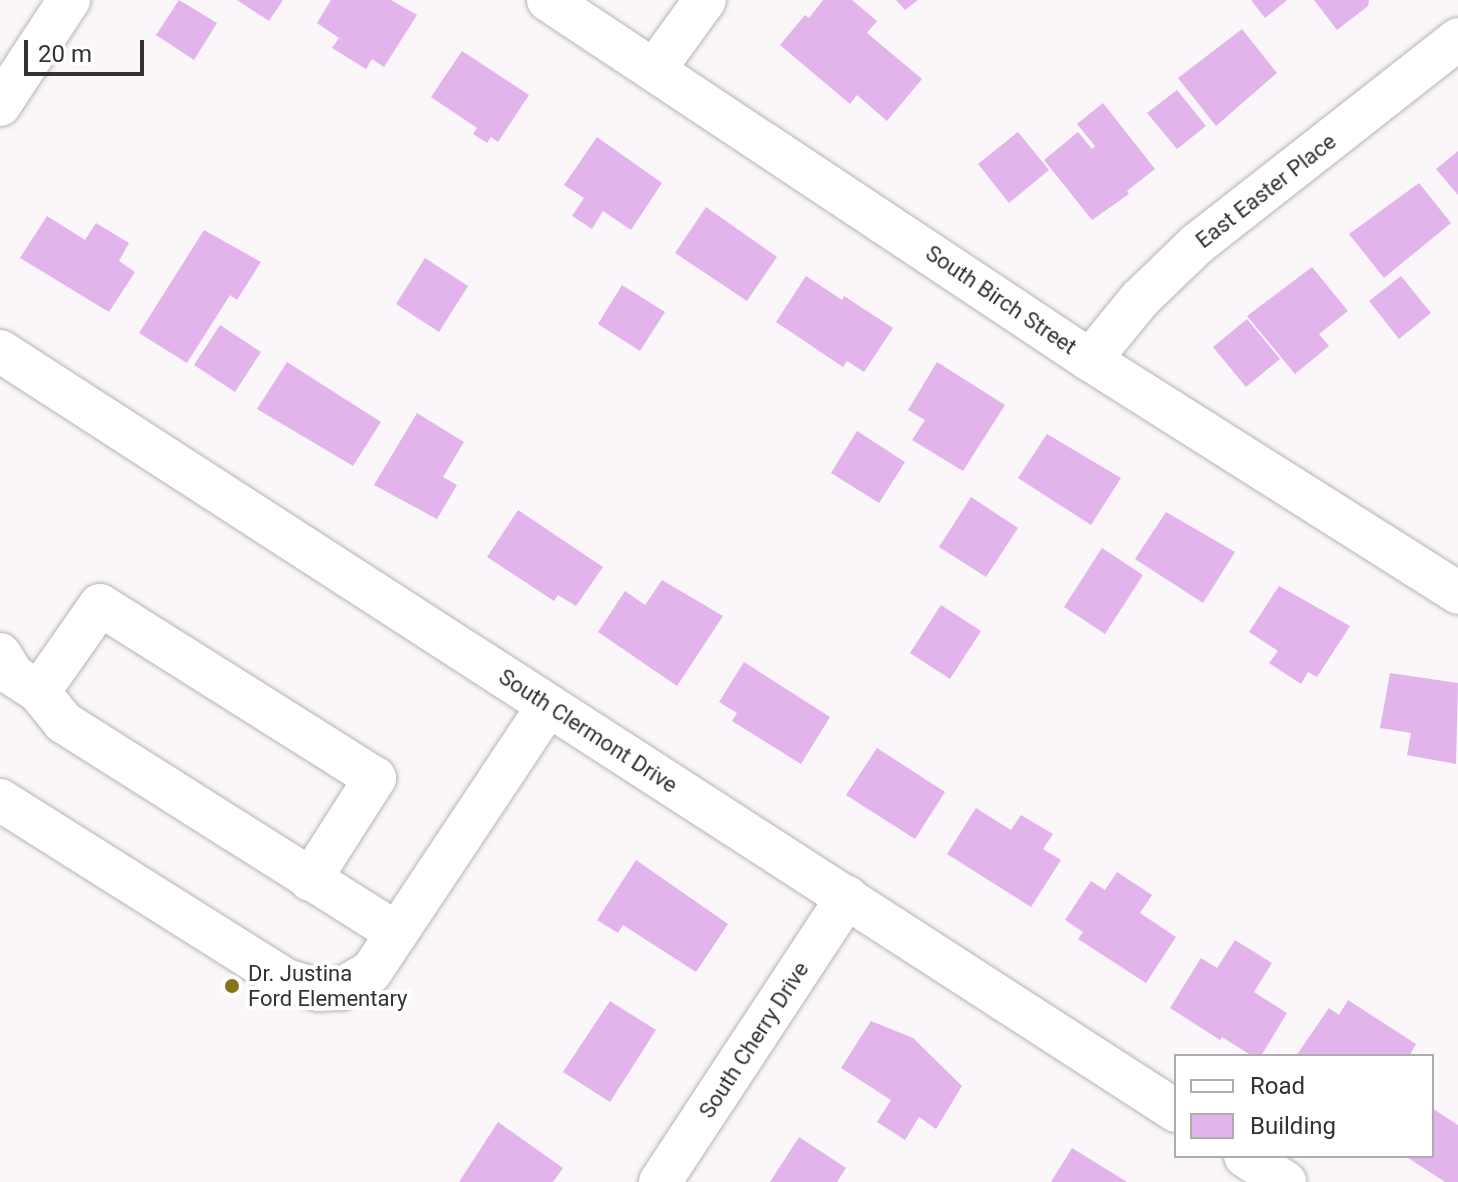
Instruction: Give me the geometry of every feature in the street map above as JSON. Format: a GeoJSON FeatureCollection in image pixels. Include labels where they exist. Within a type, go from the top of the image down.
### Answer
{"type":"FeatureCollection","features":[{"type":"Feature","properties":{"kind":"street"},"geometry":{"type":"LineString","coordinates":[[0,105],[69,0]]}},
{"type":"Feature","properties":{"kind":"street","name":"South Birch Street"},"geometry":{"type":"LineString","coordinates":[[548,0],[1090,360],[1458,593]]}},
{"type":"Feature","properties":{"kind":"street"},"geometry":{"type":"LineString","coordinates":[[655,69],[705,0]]}},
{"type":"Feature","properties":{"kind":"street","name":"East Easter Place"},"geometry":{"type":"LineString","coordinates":[[1090,360],[1140,299],[1197,244],[1458,39]]}},
{"type":"Feature","properties":{"kind":"street","name":"South Clermont Drive"},"geometry":{"type":"LineString","coordinates":[[0,351],[1174,1110]]}},
{"type":"Feature","properties":{"kind":"street"},"geometry":{"type":"LineString","coordinates":[[39,692],[100,605],[375,778],[310,880]]}},
{"type":"Feature","properties":{"kind":"street"},"geometry":{"type":"LineString","coordinates":[[0,654],[13,675],[39,692],[63,722],[397,933]]}},
{"type":"Feature","properties":{"kind":"street"},"geometry":{"type":"LineString","coordinates":[[0,800],[286,980],[319,990],[341,989],[371,972],[548,706]]}},
{"type":"Feature","properties":{"kind":"street","name":"South Cherry Drive"},"geometry":{"type":"LineString","coordinates":[[660,1182],[847,897]]}},
{"type":"Feature","properties":{"kind":"street"},"geometry":{"type":"LineString","coordinates":[[1248,1158],[1285,1182]]}},
{"type":"Feature","properties":{"kind":"building"},"geometry":{"type":"Polygon","coordinates":[[[179,0],[217,23],[194,60],[156,35],[179,0]]]}},
{"type":"Feature","properties":{"kind":"building"},"geometry":{"type":"Polygon","coordinates":[[[237,0],[283,0],[269,21],[237,0]]]}},
{"type":"Feature","properties":{"kind":"building"},"geometry":{"type":"Polygon","coordinates":[[[331,0],[391,0],[417,15],[384,67],[372,59],[366,69],[332,48],[339,38],[317,23],[331,0]]]}},
{"type":"Feature","properties":{"kind":"building"},"geometry":{"type":"Polygon","coordinates":[[[823,0],[852,0],[877,21],[867,33],[922,79],[887,121],[857,95],[850,104],[780,45],[805,15],[809,18],[823,0]]]}},
{"type":"Feature","properties":{"kind":"building"},"geometry":{"type":"Polygon","coordinates":[[[896,0],[918,0],[905,10],[896,0]]]}},
{"type":"Feature","properties":{"kind":"building"},"geometry":{"type":"Polygon","coordinates":[[[1251,0],[1287,0],[1265,18],[1251,0]]]}},
{"type":"Feature","properties":{"kind":"building"},"geometry":{"type":"Polygon","coordinates":[[[1314,0],[1369,0],[1368,6],[1337,30],[1314,0]]]}},
{"type":"Feature","properties":{"kind":"building"},"geometry":{"type":"Polygon","coordinates":[[[1242,29],[1277,73],[1216,126],[1178,78],[1242,29]]]}},
{"type":"Feature","properties":{"kind":"building"},"geometry":{"type":"Polygon","coordinates":[[[462,51],[529,95],[498,142],[491,137],[487,143],[473,134],[477,128],[431,97],[462,51]]]}},
{"type":"Feature","properties":{"kind":"building"},"geometry":{"type":"Polygon","coordinates":[[[1177,90],[1206,126],[1177,149],[1147,113],[1177,90]]]}},
{"type":"Feature","properties":{"kind":"building"},"geometry":{"type":"Polygon","coordinates":[[[1103,103],[1155,169],[1127,191],[1129,194],[1092,220],[1044,160],[1078,132],[1092,149],[1095,146],[1077,124],[1103,103]]]}},
{"type":"Feature","properties":{"kind":"building"},"geometry":{"type":"Polygon","coordinates":[[[1018,132],[1049,170],[1009,203],[978,164],[1018,132]]]}},
{"type":"Feature","properties":{"kind":"building"},"geometry":{"type":"Polygon","coordinates":[[[597,137],[662,183],[631,230],[603,211],[592,229],[572,216],[584,198],[564,185],[597,137]]]}},
{"type":"Feature","properties":{"kind":"building"},"geometry":{"type":"Polygon","coordinates":[[[1458,151],[1458,195],[1436,169],[1458,151]]]}},
{"type":"Feature","properties":{"kind":"building"},"geometry":{"type":"Polygon","coordinates":[[[1419,183],[1451,223],[1384,278],[1349,234],[1419,183]]]}},
{"type":"Feature","properties":{"kind":"building"},"geometry":{"type":"Polygon","coordinates":[[[706,207],[777,257],[747,301],[675,253],[706,207]]]}},
{"type":"Feature","properties":{"kind":"building"},"geometry":{"type":"Polygon","coordinates":[[[47,216],[85,240],[96,223],[129,243],[119,261],[135,272],[109,312],[20,258],[47,216]]]}},
{"type":"Feature","properties":{"kind":"building"},"geometry":{"type":"Polygon","coordinates":[[[204,230],[261,262],[237,300],[230,295],[187,363],[139,333],[204,230]]]}},
{"type":"Feature","properties":{"kind":"building"},"geometry":{"type":"Polygon","coordinates":[[[425,258],[468,286],[439,332],[396,304],[425,258]]]}},
{"type":"Feature","properties":{"kind":"building"},"geometry":{"type":"Polygon","coordinates":[[[1312,267],[1348,311],[1319,334],[1329,346],[1295,374],[1247,316],[1312,267]]]}},
{"type":"Feature","properties":{"kind":"building"},"geometry":{"type":"Polygon","coordinates":[[[806,276],[893,328],[864,372],[847,361],[843,367],[776,322],[806,276]]]}},
{"type":"Feature","properties":{"kind":"building"},"geometry":{"type":"Polygon","coordinates":[[[1401,276],[1431,313],[1399,339],[1369,301],[1401,276]]]}},
{"type":"Feature","properties":{"kind":"building"},"geometry":{"type":"Polygon","coordinates":[[[622,285],[665,312],[640,351],[598,324],[622,285]]]}},
{"type":"Feature","properties":{"kind":"building"},"geometry":{"type":"Polygon","coordinates":[[[1247,319],[1280,359],[1246,387],[1213,347],[1247,319]]]}},
{"type":"Feature","properties":{"kind":"building"},"geometry":{"type":"Polygon","coordinates":[[[220,325],[261,352],[235,392],[194,365],[220,325]]]}},
{"type":"Feature","properties":{"kind":"building"},"geometry":{"type":"Polygon","coordinates":[[[287,362],[381,422],[353,466],[257,409],[287,362]]]}},
{"type":"Feature","properties":{"kind":"building"},"geometry":{"type":"Polygon","coordinates":[[[937,362],[1005,405],[963,471],[912,440],[925,420],[908,410],[937,362]]]}},
{"type":"Feature","properties":{"kind":"building"},"geometry":{"type":"Polygon","coordinates":[[[417,413],[464,442],[443,477],[457,485],[437,519],[374,485],[417,413]]]}},
{"type":"Feature","properties":{"kind":"building"},"geometry":{"type":"Polygon","coordinates":[[[857,431],[905,462],[879,503],[831,473],[857,431]]]}},
{"type":"Feature","properties":{"kind":"building"},"geometry":{"type":"Polygon","coordinates":[[[1047,434],[1121,478],[1091,525],[1018,478],[1047,434]]]}},
{"type":"Feature","properties":{"kind":"building"},"geometry":{"type":"Polygon","coordinates":[[[971,497],[1018,528],[986,577],[939,547],[971,497]]]}},
{"type":"Feature","properties":{"kind":"building"},"geometry":{"type":"Polygon","coordinates":[[[518,510],[603,567],[576,606],[558,595],[554,601],[487,557],[518,510]]]}},
{"type":"Feature","properties":{"kind":"building"},"geometry":{"type":"Polygon","coordinates":[[[1166,512],[1235,552],[1203,603],[1135,559],[1166,512]]]}},
{"type":"Feature","properties":{"kind":"building"},"geometry":{"type":"Polygon","coordinates":[[[1102,548],[1143,575],[1105,634],[1064,607],[1102,548]]]}},
{"type":"Feature","properties":{"kind":"building"},"geometry":{"type":"Polygon","coordinates":[[[662,580],[723,616],[677,686],[598,632],[625,591],[645,605],[662,580]]]}},
{"type":"Feature","properties":{"kind":"building"},"geometry":{"type":"Polygon","coordinates":[[[1279,586],[1350,626],[1317,677],[1308,672],[1301,684],[1269,663],[1278,651],[1249,632],[1279,586]]]}},
{"type":"Feature","properties":{"kind":"building"},"geometry":{"type":"Polygon","coordinates":[[[941,605],[981,631],[950,679],[910,653],[941,605]]]}},
{"type":"Feature","properties":{"kind":"building"},"geometry":{"type":"Polygon","coordinates":[[[744,662],[830,717],[801,764],[732,721],[737,713],[719,702],[744,662]]]}},
{"type":"Feature","properties":{"kind":"building"},"geometry":{"type":"Polygon","coordinates":[[[1390,673],[1458,683],[1456,764],[1407,755],[1411,733],[1380,728],[1390,673]]]}},
{"type":"Feature","properties":{"kind":"building"},"geometry":{"type":"Polygon","coordinates":[[[877,748],[945,792],[915,839],[846,795],[877,748]]]}},
{"type":"Feature","properties":{"kind":"building"},"geometry":{"type":"Polygon","coordinates":[[[976,808],[1011,830],[1021,815],[1053,834],[1043,849],[1061,860],[1031,907],[947,854],[976,808]]]}},
{"type":"Feature","properties":{"kind":"building"},"geometry":{"type":"Polygon","coordinates":[[[636,860],[728,924],[696,972],[623,925],[618,933],[597,920],[636,860]]]}},
{"type":"Feature","properties":{"kind":"building"},"geometry":{"type":"Polygon","coordinates":[[[1117,872],[1152,895],[1140,913],[1176,937],[1146,983],[1078,939],[1083,932],[1065,920],[1091,881],[1105,890],[1117,872]]]}},
{"type":"Feature","properties":{"kind":"building"},"geometry":{"type":"Polygon","coordinates":[[[1235,940],[1272,963],[1254,992],[1287,1013],[1262,1054],[1249,1054],[1222,1037],[1220,1040],[1170,1008],[1201,958],[1217,968],[1235,940]]]}},
{"type":"Feature","properties":{"kind":"building"},"geometry":{"type":"Polygon","coordinates":[[[1348,1000],[1416,1044],[1410,1054],[1297,1054],[1329,1008],[1339,1015],[1348,1000]]]}},
{"type":"Feature","properties":{"kind":"building"},"geometry":{"type":"Polygon","coordinates":[[[610,1001],[656,1030],[610,1102],[563,1072],[610,1001]]]}},
{"type":"Feature","properties":{"kind":"building"},"geometry":{"type":"Polygon","coordinates":[[[871,1021],[913,1038],[962,1086],[936,1129],[919,1117],[905,1140],[877,1122],[891,1100],[841,1068],[871,1021]]]}},
{"type":"Feature","properties":{"kind":"building"},"geometry":{"type":"Polygon","coordinates":[[[1434,1109],[1458,1125],[1458,1182],[1445,1182],[1408,1158],[1434,1158],[1434,1109]]]}},
{"type":"Feature","properties":{"kind":"building"},"geometry":{"type":"Polygon","coordinates":[[[498,1122],[563,1168],[553,1182],[459,1182],[498,1122]]]}},
{"type":"Feature","properties":{"kind":"building"},"geometry":{"type":"Polygon","coordinates":[[[799,1137],[846,1168],[837,1182],[770,1182],[799,1137]]]}},
{"type":"Feature","properties":{"kind":"building"},"geometry":{"type":"Polygon","coordinates":[[[1072,1148],[1114,1174],[1127,1182],[1051,1182],[1072,1148]]]}},
{"type":"Feature","properties":{"kind":"place","name":"Dr. Justina Ford Elementary"},"geometry":{"type":"Point","coordinates":[232,986]}}]}
